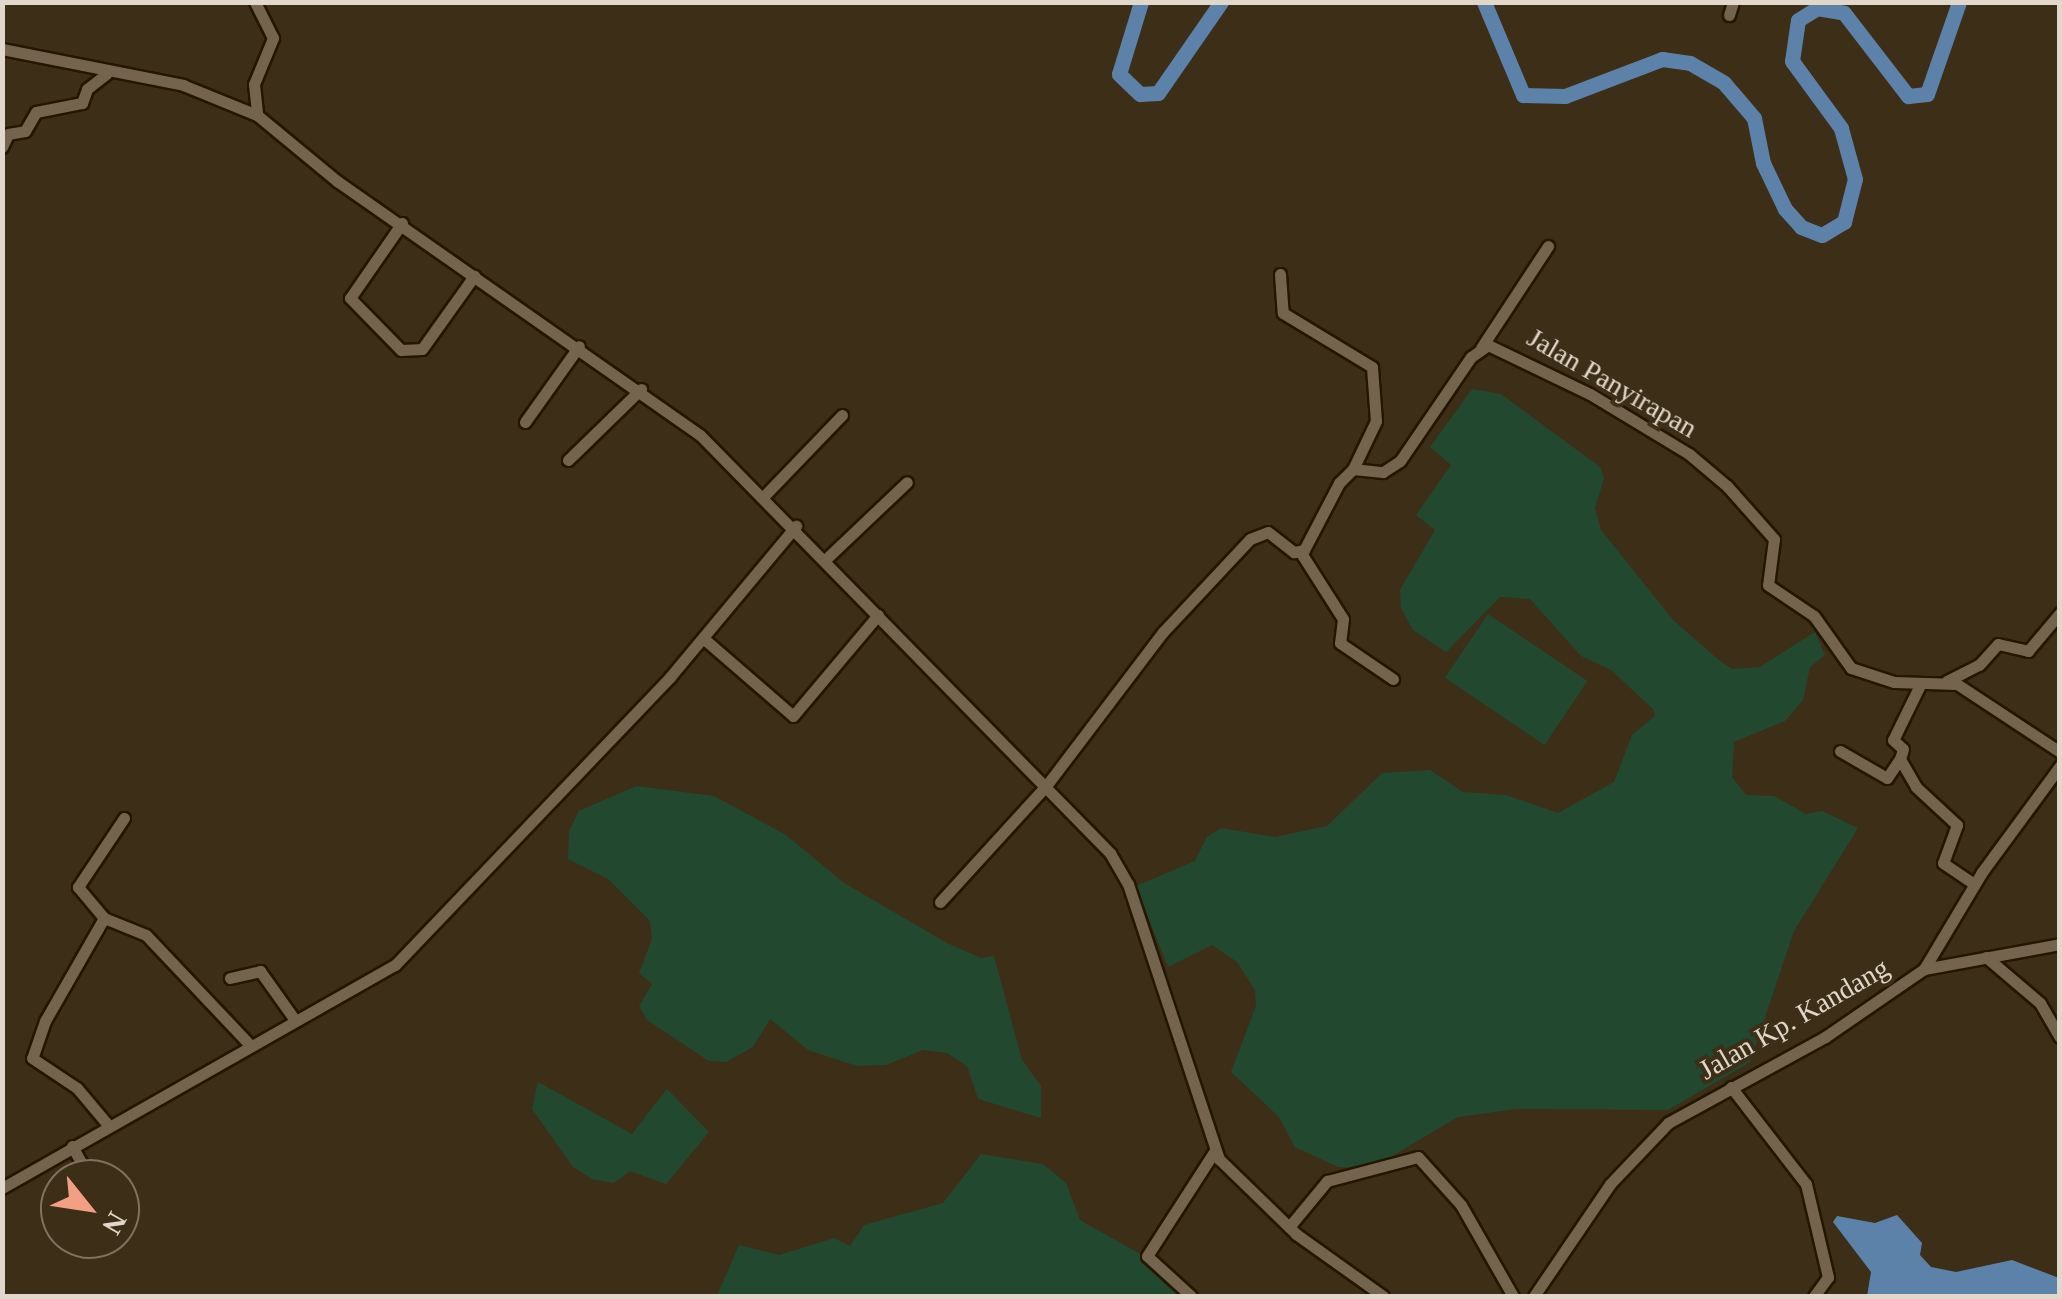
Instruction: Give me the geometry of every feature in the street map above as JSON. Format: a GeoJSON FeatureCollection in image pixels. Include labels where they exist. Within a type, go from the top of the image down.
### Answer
{"type":"FeatureCollection","features":[{"type":"Feature","properties":{"kind":"street"},"geometry":{"type":"LineString","coordinates":[[255,2],[273,38],[254,84],[257,115]]}},
{"type":"Feature","properties":{"kind":"street"},"geometry":{"type":"LineString","coordinates":[[2,49],[106,74],[183,86],[257,115],[336,180],[642,389],[765,495],[1110,854],[1128,884],[1214,1152],[1288,1227],[1383,1296]]}},
{"type":"Feature","properties":{"kind":"street"},"geometry":{"type":"LineString","coordinates":[[2,146],[8,134],[25,131],[36,112],[82,103],[86,90],[106,74]]}},
{"type":"Feature","properties":{"kind":"street"},"geometry":{"type":"LineString","coordinates":[[402,222],[350,298],[401,350],[422,349],[474,276]]}},
{"type":"Feature","properties":{"kind":"street"},"geometry":{"type":"LineString","coordinates":[[1481,348],[1548,246]]}},
{"type":"Feature","properties":{"kind":"street"},"geometry":{"type":"LineString","coordinates":[[1280,274],[1283,313],[1372,367],[1376,421],[1354,470],[1301,553]]}},
{"type":"Feature","properties":{"kind":"street"},"geometry":{"type":"LineString","coordinates":[[525,422],[579,346]]}},
{"type":"Feature","properties":{"kind":"street","name":"Jalan Panyirapan"},"geometry":{"type":"LineString","coordinates":[[1354,470],[1383,472],[1400,461],[1481,348],[1519,357],[1702,464],[1772,533],[1766,579],[1775,592],[1814,616],[1851,668],[1920,685],[1948,681]]}},
{"type":"Feature","properties":{"kind":"street"},"geometry":{"type":"LineString","coordinates":[[568,460],[642,389]]}},
{"type":"Feature","properties":{"kind":"street"},"geometry":{"type":"LineString","coordinates":[[765,495],[842,415]]}},
{"type":"Feature","properties":{"kind":"street"},"geometry":{"type":"LineString","coordinates":[[827,558],[907,482]]}},
{"type":"Feature","properties":{"kind":"street"},"geometry":{"type":"LineString","coordinates":[[4,1184],[396,964],[703,638],[796,526]]}},
{"type":"Feature","properties":{"kind":"street"},"geometry":{"type":"LineString","coordinates":[[940,902],[1046,786],[1141,658],[1250,539],[1268,532],[1301,553],[1343,619],[1340,643],[1393,680]]}},
{"type":"Feature","properties":{"kind":"street"},"geometry":{"type":"LineString","coordinates":[[2060,613],[2028,651],[1998,644],[1978,665],[1948,681],[2060,752]]}},
{"type":"Feature","properties":{"kind":"street"},"geometry":{"type":"LineString","coordinates":[[703,638],[793,716],[878,614]]}},
{"type":"Feature","properties":{"kind":"street"},"geometry":{"type":"LineString","coordinates":[[1840,750],[1885,778],[1900,759],[1903,748],[1892,739],[1920,685]]}},
{"type":"Feature","properties":{"kind":"street"},"geometry":{"type":"LineString","coordinates":[[1900,759],[1916,787],[1956,825],[1942,863],[1974,884]]}},
{"type":"Feature","properties":{"kind":"street","name":"Jalan Kp. Kandang"},"geometry":{"type":"LineString","coordinates":[[1534,1296],[1642,1148],[1680,1114],[1825,1037],[1924,969],[1974,884],[2060,766]]}},
{"type":"Feature","properties":{"kind":"street"},"geometry":{"type":"LineString","coordinates":[[124,818],[78,888],[104,918],[146,935],[250,1045]]}},
{"type":"Feature","properties":{"kind":"street"},"geometry":{"type":"LineString","coordinates":[[104,918],[45,1021],[32,1058],[77,1088],[108,1125]]}},
{"type":"Feature","properties":{"kind":"street"},"geometry":{"type":"LineString","coordinates":[[1924,969],[2060,944]]}},
{"type":"Feature","properties":{"kind":"street"},"geometry":{"type":"LineString","coordinates":[[1986,957],[2040,1003],[2060,1038]]}},
{"type":"Feature","properties":{"kind":"street"},"geometry":{"type":"LineString","coordinates":[[230,978],[260,971],[295,1020]]}},
{"type":"Feature","properties":{"kind":"street"},"geometry":{"type":"LineString","coordinates":[[1731,1087],[1806,1184],[1828,1277],[1814,1296]]}},
{"type":"Feature","properties":{"kind":"street"},"geometry":{"type":"LineString","coordinates":[[72,1146],[79,1159]]}},
{"type":"Feature","properties":{"kind":"street"},"geometry":{"type":"LineString","coordinates":[[1191,1296],[1147,1256],[1214,1152]]}},
{"type":"Feature","properties":{"kind":"street"},"geometry":{"type":"LineString","coordinates":[[1288,1227],[1328,1181],[1418,1157],[1461,1205],[1513,1296]]}},
{"type":"Feature","properties":{"kind":"green space"},"geometry":{"type":"Polygon","coordinates":[[[1472,389],[1501,394],[1600,467],[1604,478],[1595,508],[1601,530],[1674,621],[1720,661],[1732,669],[1760,667],[1815,632],[1825,655],[1810,667],[1803,700],[1785,721],[1734,742],[1732,777],[1746,795],[1774,796],[1806,814],[1822,811],[1858,828],[1794,931],[1750,1062],[1668,1110],[1517,1109],[1458,1117],[1370,1169],[1338,1167],[1295,1147],[1279,1117],[1231,1072],[1256,1006],[1255,990],[1237,962],[1212,945],[1168,967],[1136,886],[1195,861],[1207,837],[1221,828],[1275,837],[1327,826],[1382,773],[1430,770],[1463,792],[1506,795],[1558,813],[1614,782],[1632,735],[1655,716],[1653,709],[1611,670],[1581,656],[1530,599],[1500,597],[1446,652],[1413,630],[1401,608],[1400,590],[1435,530],[1416,515],[1451,465],[1430,447],[1472,389]]]}},
{"type":"Feature","properties":{"kind":"green space"},"geometry":{"type":"Polygon","coordinates":[[[1488,614],[1587,681],[1544,745],[1445,678],[1488,614]]]}},
{"type":"Feature","properties":{"kind":"green space"},"geometry":{"type":"Polygon","coordinates":[[[636,786],[714,796],[786,835],[844,883],[947,943],[981,958],[994,956],[1022,1060],[1041,1086],[1041,1118],[978,1099],[967,1066],[947,1053],[923,1050],[886,1065],[857,1066],[808,1050],[770,1019],[753,1047],[726,1062],[709,1061],[647,1020],[639,1006],[652,984],[639,973],[652,939],[650,921],[608,879],[568,859],[569,831],[579,811],[636,786]]]}},
{"type":"Feature","properties":{"kind":"green space"},"geometry":{"type":"Polygon","coordinates":[[[538,1082],[632,1134],[667,1089],[709,1132],[666,1184],[630,1171],[614,1183],[592,1179],[573,1167],[532,1109],[538,1082]]]}},
{"type":"Feature","properties":{"kind":"green space"},"geometry":{"type":"Polygon","coordinates":[[[981,1154],[1043,1164],[1066,1183],[1080,1220],[1154,1262],[1188,1296],[717,1296],[739,1245],[779,1255],[834,1238],[850,1246],[864,1225],[943,1203],[981,1154]]]}},
{"type":"Feature","properties":{"kind":"water"},"geometry":{"type":"Polygon","coordinates":[[[1897,1215],[1922,1243],[1920,1255],[1931,1267],[1956,1272],[2012,1260],[2059,1278],[2059,1296],[1867,1296],[1871,1272],[1833,1222],[1837,1216],[1875,1223],[1897,1215]]]}},
{"type":"Feature","properties":{"kind":"waterway"},"geometry":{"type":"LineString","coordinates":[[1141,2],[1119,74],[1140,94],[1158,93],[1221,2]]}},
{"type":"Feature","properties":{"kind":"waterway"},"geometry":{"type":"LineString","coordinates":[[1484,2],[1523,95],[1565,96],[1662,59],[1690,63],[1724,83],[1754,118],[1763,163],[1785,209],[1801,227],[1822,235],[1844,222],[1855,179],[1841,128],[1792,61],[1798,20],[1817,8],[1844,13],[1908,96],[1927,94],[1959,2]]}}]}
